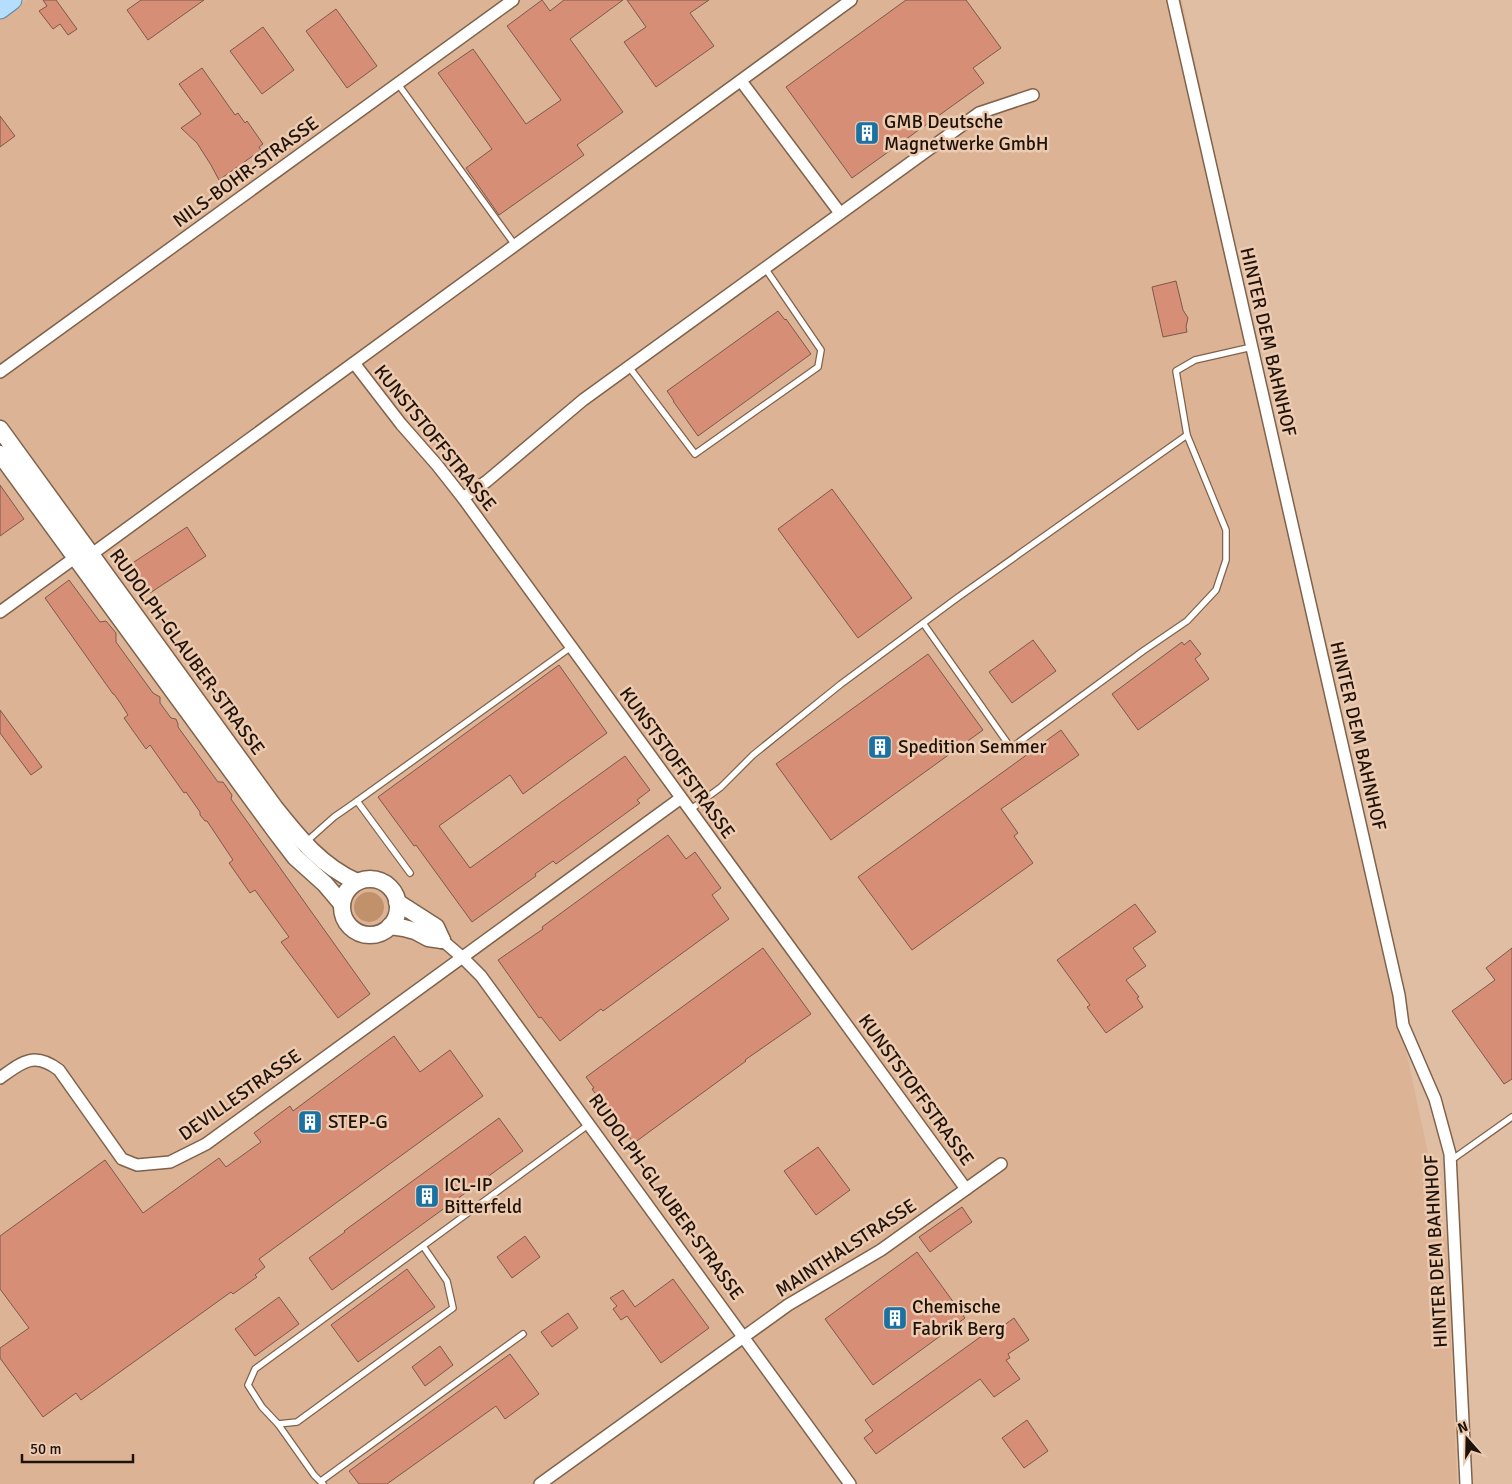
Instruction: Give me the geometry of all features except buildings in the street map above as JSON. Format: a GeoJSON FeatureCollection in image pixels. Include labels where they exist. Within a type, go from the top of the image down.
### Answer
{"type":"FeatureCollection","features":[{"type":"Feature","properties":{"kind":"main road"},"geometry":{"type":"LineString","coordinates":[[0,8],[12,0]]}},
{"type":"Feature","properties":{"kind":"street","name":"NILS-BOHR-STRASSE"},"geometry":{"type":"LineString","coordinates":[[0,372],[513,0]]}},
{"type":"Feature","properties":{"kind":"street"},"geometry":{"type":"LineString","coordinates":[[0,612],[354,363],[851,0]]}},
{"type":"Feature","properties":{"kind":"street","name":"HINTER DEM BAHNHOF"},"geometry":{"type":"LineString","coordinates":[[1173,0],[1397,985],[1403,1025],[1435,1099],[1450,1154],[1466,1484]]}},
{"type":"Feature","properties":{"kind":"street"},"geometry":{"type":"LineString","coordinates":[[741,81],[840,213]]}},
{"type":"Feature","properties":{"kind":"street"},"geometry":{"type":"LineString","coordinates":[[463,498],[487,481],[583,400],[979,113],[1033,95]]}},
{"type":"Feature","properties":{"kind":"street","name":"KUNSTSTOFFSTRASSE"},"geometry":{"type":"LineString","coordinates":[[354,363],[401,424],[463,498],[966,1189]]}},
{"type":"Feature","properties":{"kind":"street","name":"RUDOLPH-GLAUBER-STRASSE"},"geometry":{"type":"LineString","coordinates":[[0,429],[276,832],[296,857],[325,884],[342,904],[344,918],[352,928],[358,932],[371,935],[378,934],[390,926],[404,928],[428,938],[442,940]]}},
{"type":"Feature","properties":{"kind":"street","name":"RUDOLPH-GLAUBER-STRASSE"},"geometry":{"type":"LineString","coordinates":[[0,454],[85,553],[275,808],[305,843],[336,871],[357,882],[367,879],[382,882],[390,888],[397,902],[436,927],[442,940],[463,958],[485,982],[850,1484]]}},
{"type":"Feature","properties":{"kind":"street","name":"DEVILLESTRASSE"},"geometry":{"type":"LineString","coordinates":[[0,1078],[20,1063],[26,1061],[39,1060],[53,1065],[59,1070],[122,1159],[137,1165],[170,1162],[206,1144],[681,798]]}},
{"type":"Feature","properties":{"kind":"street"},"geometry":{"type":"LineString","coordinates":[[342,904],[347,891],[357,882]]}},
{"type":"Feature","properties":{"kind":"street"},"geometry":{"type":"LineString","coordinates":[[390,926],[396,918],[397,902]]}},
{"type":"Feature","properties":{"kind":"street","name":"MAINTHALSTRASSE"},"geometry":{"type":"LineString","coordinates":[[540,1484],[804,1295],[881,1250],[1001,1164]]}},
{"type":"Feature","properties":{"kind":"lane"},"geometry":{"type":"LineString","coordinates":[[398,84],[515,245]]}},
{"type":"Feature","properties":{"kind":"lane"},"geometry":{"type":"LineString","coordinates":[[628,367],[695,454],[818,367],[821,350],[765,268]]}},
{"type":"Feature","properties":{"kind":"lane"},"geometry":{"type":"LineString","coordinates":[[923,623],[1011,748],[1187,621],[1216,590],[1226,560],[1226,530],[1187,435],[1176,371],[1195,360],[1252,348]]}},
{"type":"Feature","properties":{"kind":"lane"},"geometry":{"type":"LineString","coordinates":[[690,810],[721,787],[760,749],[842,684],[923,623],[1187,435]]}},
{"type":"Feature","properties":{"kind":"lane"},"geometry":{"type":"LineString","coordinates":[[305,843],[334,817],[571,647]]}},
{"type":"Feature","properties":{"kind":"lane"},"geometry":{"type":"LineString","coordinates":[[357,802],[410,873]]}},
{"type":"Feature","properties":{"kind":"lane"},"geometry":{"type":"LineString","coordinates":[[1450,1161],[1512,1116]]}},
{"type":"Feature","properties":{"kind":"lane"},"geometry":{"type":"LineString","coordinates":[[523,1334],[322,1483],[314,1475],[278,1424],[262,1407],[248,1385],[255,1369],[588,1125]]}},
{"type":"Feature","properties":{"kind":"lane"},"geometry":{"type":"LineString","coordinates":[[278,1424],[297,1422],[453,1308],[447,1280],[423,1246]]}},
{"type":"Feature","properties":{"kind":"shaded area"},"geometry":{"type":"Polygon","coordinates":[[[26,0],[1182,0],[1447,1242],[1457,1484],[0,1484],[0,18],[26,0]]]}},
{"type":"Feature","properties":{"kind":"shaded area"},"geometry":{"type":"Polygon","coordinates":[[[369,892],[380,896],[384,907],[380,918],[369,922],[358,918],[354,907],[358,896],[369,892]]]}},
{"type":"Feature","properties":{"kind":"place","name":"GMB Deutsche Magnetwerke GmbH"},"geometry":{"type":"Point","coordinates":[867,133]}},
{"type":"Feature","properties":{"kind":"place","name":"Spedition Semmer"},"geometry":{"type":"Point","coordinates":[880,747]}},
{"type":"Feature","properties":{"kind":"place","name":"STEP-G"},"geometry":{"type":"Point","coordinates":[310,1122]}},
{"type":"Feature","properties":{"kind":"place","name":"ICL-IP Bitterfeld"},"geometry":{"type":"Point","coordinates":[427,1196]}},
{"type":"Feature","properties":{"kind":"place","name":"Chemische Fabrik Berg"},"geometry":{"type":"Point","coordinates":[895,1318]}}]}
